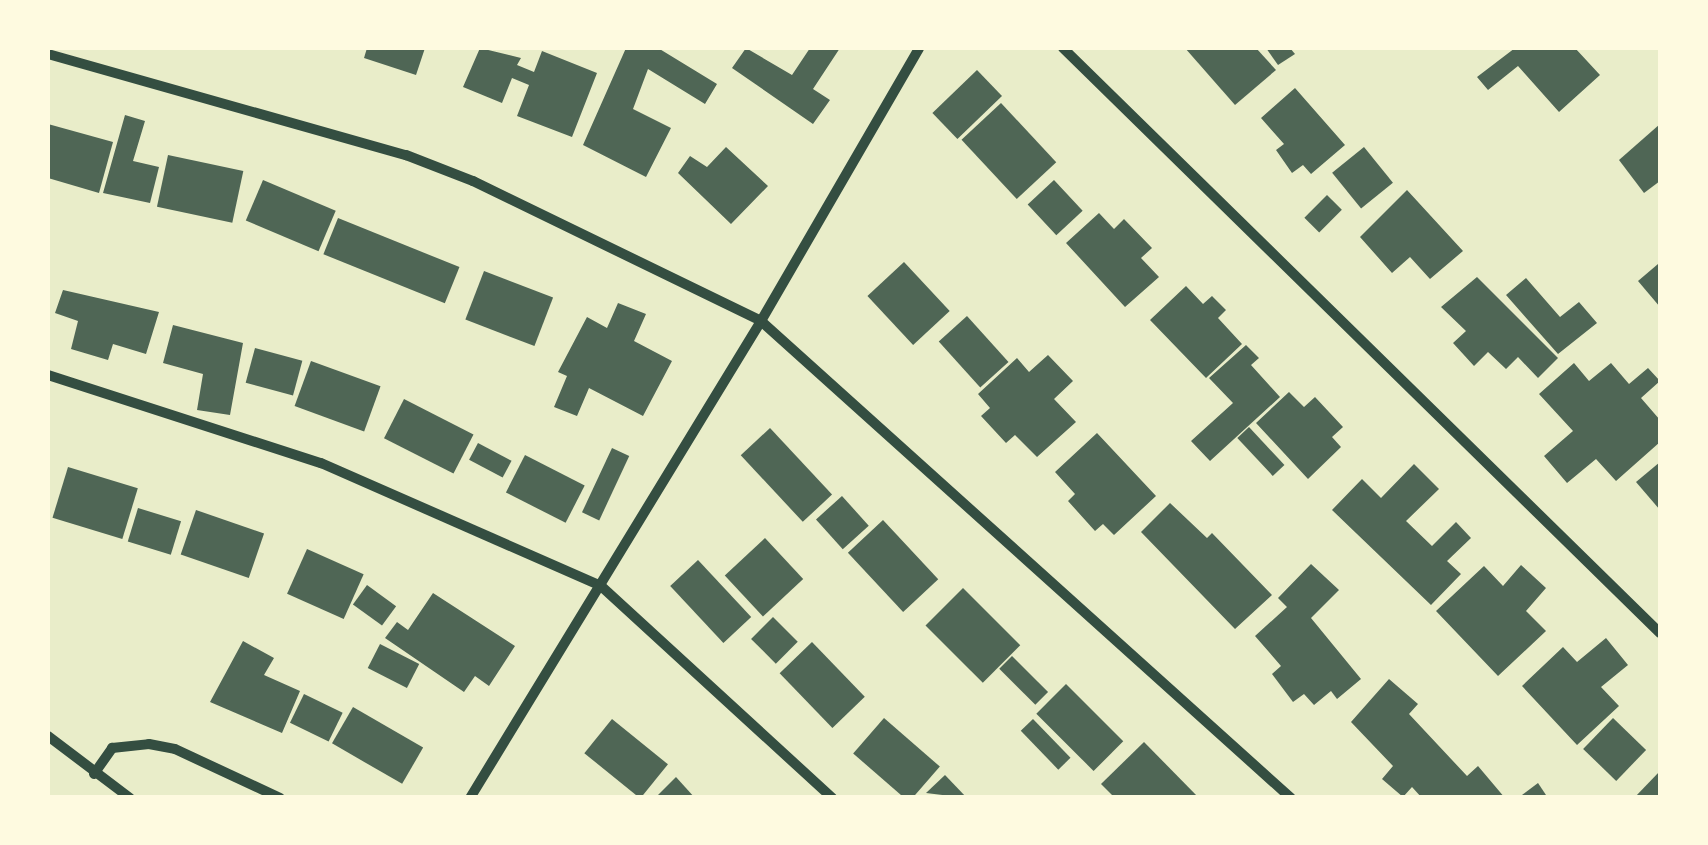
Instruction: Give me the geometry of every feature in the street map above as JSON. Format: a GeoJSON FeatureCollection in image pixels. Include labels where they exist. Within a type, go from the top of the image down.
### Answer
{"type":"FeatureCollection","features":[{"type":"Feature","properties":{"kind":"street"},"geometry":{"type":"LineString","coordinates":[[470,798],[761,321],[919,48]]}},
{"type":"Feature","properties":{"kind":"street"},"geometry":{"type":"LineString","coordinates":[[1063,48],[1660,633]]}},
{"type":"Feature","properties":{"kind":"street"},"geometry":{"type":"LineString","coordinates":[[48,54],[406,155],[473,181],[761,321],[1292,798]]}},
{"type":"Feature","properties":{"kind":"street"},"geometry":{"type":"LineString","coordinates":[[48,375],[321,463],[601,586],[832,798]]}},
{"type":"Feature","properties":{"kind":"street"},"geometry":{"type":"LineString","coordinates":[[48,736],[130,798]]}},
{"type":"Feature","properties":{"kind":"street"},"geometry":{"type":"LineString","coordinates":[[94,774],[112,748],[150,744],[175,749],[280,798]]}},
{"type":"Feature","properties":{"kind":"building"},"geometry":{"type":"Polygon","coordinates":[[[367,48],[425,48],[416,75],[364,58],[367,48]]]}},
{"type":"Feature","properties":{"kind":"building"},"geometry":{"type":"Polygon","coordinates":[[[480,48],[521,58],[517,65],[534,72],[542,51],[597,73],[572,137],[517,116],[529,85],[512,78],[502,103],[463,87],[480,48]]]}},
{"type":"Feature","properties":{"kind":"building"},"geometry":{"type":"Polygon","coordinates":[[[626,48],[658,48],[717,84],[705,104],[648,69],[633,109],[671,128],[646,177],[583,145],[626,48]]]}},
{"type":"Feature","properties":{"kind":"building"},"geometry":{"type":"Polygon","coordinates":[[[746,48],[792,75],[810,48],[840,48],[813,89],[830,100],[813,124],[732,68],[746,48]]]}},
{"type":"Feature","properties":{"kind":"building"},"geometry":{"type":"Polygon","coordinates":[[[1185,48],[1256,48],[1276,70],[1235,105],[1185,48]]]}},
{"type":"Feature","properties":{"kind":"building"},"geometry":{"type":"Polygon","coordinates":[[[1266,48],[1290,48],[1295,54],[1278,65],[1266,48]]]}},
{"type":"Feature","properties":{"kind":"building"},"geometry":{"type":"Polygon","coordinates":[[[1515,48],[1575,48],[1600,75],[1559,112],[1518,66],[1488,90],[1477,77],[1515,48]]]}},
{"type":"Feature","properties":{"kind":"building"},"geometry":{"type":"Polygon","coordinates":[[[977,70],[1002,96],[957,139],[932,113],[977,70]]]}},
{"type":"Feature","properties":{"kind":"building"},"geometry":{"type":"Polygon","coordinates":[[[1295,88],[1345,145],[1311,174],[1303,165],[1292,173],[1276,150],[1284,144],[1261,118],[1295,88]]]}},
{"type":"Feature","properties":{"kind":"building"},"geometry":{"type":"Polygon","coordinates":[[[1001,103],[1056,162],[1017,199],[962,140],[1001,103]]]}},
{"type":"Feature","properties":{"kind":"building"},"geometry":{"type":"Polygon","coordinates":[[[125,115],[145,121],[133,161],[159,167],[150,203],[103,193],[125,115]]]}},
{"type":"Feature","properties":{"kind":"building"},"geometry":{"type":"Polygon","coordinates":[[[48,124],[113,142],[99,193],[48,178],[48,124]]]}},
{"type":"Feature","properties":{"kind":"building"},"geometry":{"type":"Polygon","coordinates":[[[1660,124],[1660,181],[1644,193],[1619,160],[1660,124]]]}},
{"type":"Feature","properties":{"kind":"building"},"geometry":{"type":"Polygon","coordinates":[[[726,147],[768,186],[731,224],[678,173],[690,156],[707,167],[726,147]]]}},
{"type":"Feature","properties":{"kind":"building"},"geometry":{"type":"Polygon","coordinates":[[[1364,147],[1393,183],[1361,209],[1332,173],[1364,147]]]}},
{"type":"Feature","properties":{"kind":"building"},"geometry":{"type":"Polygon","coordinates":[[[168,155],[243,171],[232,223],[157,207],[168,155]]]}},
{"type":"Feature","properties":{"kind":"building"},"geometry":{"type":"Polygon","coordinates":[[[263,180],[336,211],[319,251],[246,221],[263,180]]]}},
{"type":"Feature","properties":{"kind":"building"},"geometry":{"type":"Polygon","coordinates":[[[1054,180],[1083,211],[1056,235],[1028,205],[1054,180]]]}},
{"type":"Feature","properties":{"kind":"building"},"geometry":{"type":"Polygon","coordinates":[[[1407,190],[1463,251],[1430,279],[1410,257],[1392,273],[1360,237],[1407,190]]]}},
{"type":"Feature","properties":{"kind":"building"},"geometry":{"type":"Polygon","coordinates":[[[1327,195],[1342,210],[1319,232],[1304,218],[1327,195]]]}},
{"type":"Feature","properties":{"kind":"building"},"geometry":{"type":"Polygon","coordinates":[[[1099,213],[1114,229],[1124,219],[1152,248],[1141,258],[1159,277],[1125,307],[1066,243],[1099,213]]]}},
{"type":"Feature","properties":{"kind":"building"},"geometry":{"type":"Polygon","coordinates":[[[338,218],[459,267],[445,303],[323,254],[338,218]]]}},
{"type":"Feature","properties":{"kind":"building"},"geometry":{"type":"Polygon","coordinates":[[[904,262],[950,311],[913,345],[867,296],[904,262]]]}},
{"type":"Feature","properties":{"kind":"building"},"geometry":{"type":"Polygon","coordinates":[[[1658,264],[1660,267],[1660,307],[1638,281],[1658,264]]]}},
{"type":"Feature","properties":{"kind":"building"},"geometry":{"type":"Polygon","coordinates":[[[484,271],[553,298],[534,346],[465,320],[484,271]]]}},
{"type":"Feature","properties":{"kind":"building"},"geometry":{"type":"Polygon","coordinates":[[[1477,277],[1558,358],[1538,378],[1518,357],[1506,369],[1488,352],[1474,366],[1453,343],[1466,331],[1441,307],[1477,277]]]}},
{"type":"Feature","properties":{"kind":"building"},"geometry":{"type":"Polygon","coordinates":[[[1526,278],[1560,317],[1579,302],[1597,323],[1558,354],[1506,295],[1526,278]]]}},
{"type":"Feature","properties":{"kind":"building"},"geometry":{"type":"Polygon","coordinates":[[[1186,286],[1203,304],[1212,296],[1226,310],[1218,318],[1242,344],[1206,378],[1150,320],[1186,286]]]}},
{"type":"Feature","properties":{"kind":"building"},"geometry":{"type":"Polygon","coordinates":[[[63,290],[159,312],[146,354],[113,344],[108,360],[71,349],[78,321],[55,313],[63,290]]]}},
{"type":"Feature","properties":{"kind":"building"},"geometry":{"type":"Polygon","coordinates":[[[618,303],[646,314],[634,341],[672,361],[643,416],[589,388],[577,416],[554,407],[567,376],[558,372],[587,317],[607,328],[618,303]]]}},
{"type":"Feature","properties":{"kind":"building"},"geometry":{"type":"Polygon","coordinates":[[[967,316],[1008,362],[980,388],[939,341],[967,316]]]}},
{"type":"Feature","properties":{"kind":"building"},"geometry":{"type":"Polygon","coordinates":[[[173,325],[243,343],[230,415],[197,410],[203,374],[163,363],[173,325]]]}},
{"type":"Feature","properties":{"kind":"building"},"geometry":{"type":"Polygon","coordinates":[[[1246,345],[1259,358],[1251,365],[1280,397],[1210,461],[1191,441],[1233,403],[1209,378],[1246,345]]]}},
{"type":"Feature","properties":{"kind":"building"},"geometry":{"type":"Polygon","coordinates":[[[255,348],[302,361],[293,395],[246,383],[255,348]]]}},
{"type":"Feature","properties":{"kind":"building"},"geometry":{"type":"Polygon","coordinates":[[[1048,355],[1073,381],[1054,399],[1076,422],[1037,457],[1015,435],[1006,443],[981,416],[990,408],[978,394],[1017,358],[1029,372],[1048,355]]]}},
{"type":"Feature","properties":{"kind":"building"},"geometry":{"type":"Polygon","coordinates":[[[311,361],[381,386],[364,431],[295,406],[311,361]]]}},
{"type":"Feature","properties":{"kind":"building"},"geometry":{"type":"Polygon","coordinates":[[[1574,363],[1589,381],[1611,363],[1629,384],[1648,368],[1660,381],[1641,398],[1660,420],[1660,442],[1616,481],[1596,459],[1567,483],[1544,456],[1573,431],[1539,394],[1574,363]]]}},
{"type":"Feature","properties":{"kind":"building"},"geometry":{"type":"Polygon","coordinates":[[[1289,392],[1304,407],[1315,397],[1343,427],[1332,437],[1341,447],[1308,479],[1256,423],[1289,392]]]}},
{"type":"Feature","properties":{"kind":"building"},"geometry":{"type":"Polygon","coordinates":[[[404,399],[473,434],[454,474],[384,438],[404,399]]]}},
{"type":"Feature","properties":{"kind":"building"},"geometry":{"type":"Polygon","coordinates":[[[1249,427],[1284,465],[1273,476],[1237,438],[1249,427]]]}},
{"type":"Feature","properties":{"kind":"building"},"geometry":{"type":"Polygon","coordinates":[[[770,428],[832,495],[803,522],[741,455],[770,428]]]}},
{"type":"Feature","properties":{"kind":"building"},"geometry":{"type":"Polygon","coordinates":[[[1097,433],[1156,496],[1114,535],[1103,524],[1095,531],[1068,501],[1075,494],[1055,472],[1097,433]]]}},
{"type":"Feature","properties":{"kind":"building"},"geometry":{"type":"Polygon","coordinates":[[[478,443],[512,461],[503,478],[469,460],[478,443]]]}},
{"type":"Feature","properties":{"kind":"building"},"geometry":{"type":"Polygon","coordinates":[[[612,448],[629,456],[599,520],[582,512],[612,448]]]}},
{"type":"Feature","properties":{"kind":"building"},"geometry":{"type":"Polygon","coordinates":[[[525,455],[585,485],[566,523],[506,492],[525,455]]]}},
{"type":"Feature","properties":{"kind":"building"},"geometry":{"type":"Polygon","coordinates":[[[1660,462],[1660,510],[1636,482],[1660,462]]]}},
{"type":"Feature","properties":{"kind":"building"},"geometry":{"type":"Polygon","coordinates":[[[1414,464],[1439,489],[1406,521],[1432,546],[1456,522],[1471,538],[1447,561],[1461,574],[1431,605],[1332,510],[1362,479],[1381,498],[1414,464]]]}},
{"type":"Feature","properties":{"kind":"building"},"geometry":{"type":"Polygon","coordinates":[[[68,467],[138,488],[122,539],[53,518],[68,467]]]}},
{"type":"Feature","properties":{"kind":"building"},"geometry":{"type":"Polygon","coordinates":[[[842,496],[869,526],[843,549],[816,519],[842,496]]]}},
{"type":"Feature","properties":{"kind":"building"},"geometry":{"type":"Polygon","coordinates":[[[1170,503],[1207,538],[1212,533],[1272,595],[1235,629],[1141,532],[1170,503]]]}},
{"type":"Feature","properties":{"kind":"building"},"geometry":{"type":"Polygon","coordinates":[[[138,508],[181,521],[171,555],[128,541],[138,508]]]}},
{"type":"Feature","properties":{"kind":"building"},"geometry":{"type":"Polygon","coordinates":[[[196,510],[264,533],[249,578],[181,554],[196,510]]]}},
{"type":"Feature","properties":{"kind":"building"},"geometry":{"type":"Polygon","coordinates":[[[883,520],[938,579],[903,612],[848,553],[883,520]]]}},
{"type":"Feature","properties":{"kind":"building"},"geometry":{"type":"Polygon","coordinates":[[[765,538],[803,579],[763,616],[725,576],[765,538]]]}},
{"type":"Feature","properties":{"kind":"building"},"geometry":{"type":"Polygon","coordinates":[[[307,549],[364,574],[344,619],[287,594],[307,549]]]}},
{"type":"Feature","properties":{"kind":"building"},"geometry":{"type":"Polygon","coordinates":[[[698,560],[751,617],[723,643],[670,586],[698,560]]]}},
{"type":"Feature","properties":{"kind":"building"},"geometry":{"type":"Polygon","coordinates":[[[1311,564],[1339,590],[1311,618],[1361,679],[1337,699],[1331,691],[1314,705],[1304,694],[1293,702],[1272,674],[1281,666],[1255,636],[1287,607],[1278,598],[1311,564]]]}},
{"type":"Feature","properties":{"kind":"building"},"geometry":{"type":"Polygon","coordinates":[[[1521,565],[1546,588],[1526,611],[1546,631],[1498,676],[1436,611],[1484,566],[1503,586],[1521,565]]]}},
{"type":"Feature","properties":{"kind":"building"},"geometry":{"type":"Polygon","coordinates":[[[367,585],[396,606],[382,626],[353,604],[367,585]]]}},
{"type":"Feature","properties":{"kind":"building"},"geometry":{"type":"Polygon","coordinates":[[[963,588],[1020,645],[983,683],[926,625],[963,588]]]}},
{"type":"Feature","properties":{"kind":"building"},"geometry":{"type":"Polygon","coordinates":[[[433,593],[515,646],[489,686],[475,676],[464,692],[385,638],[397,622],[408,630],[433,593]]]}},
{"type":"Feature","properties":{"kind":"building"},"geometry":{"type":"Polygon","coordinates":[[[773,617],[798,642],[776,664],[751,639],[773,617]]]}},
{"type":"Feature","properties":{"kind":"building"},"geometry":{"type":"Polygon","coordinates":[[[1606,638],[1628,665],[1601,687],[1619,706],[1577,745],[1522,686],[1563,647],[1577,662],[1606,638]]]}},
{"type":"Feature","properties":{"kind":"building"},"geometry":{"type":"Polygon","coordinates":[[[243,641],[274,658],[264,675],[300,691],[282,733],[210,702],[243,641]]]}},
{"type":"Feature","properties":{"kind":"building"},"geometry":{"type":"Polygon","coordinates":[[[812,642],[865,697],[832,728],[780,673],[812,642]]]}},
{"type":"Feature","properties":{"kind":"building"},"geometry":{"type":"Polygon","coordinates":[[[380,644],[419,664],[407,688],[368,668],[380,644]]]}},
{"type":"Feature","properties":{"kind":"building"},"geometry":{"type":"Polygon","coordinates":[[[1012,656],[1048,692],[1035,705],[999,669],[1012,656]]]}},
{"type":"Feature","properties":{"kind":"building"},"geometry":{"type":"Polygon","coordinates":[[[1389,679],[1418,704],[1409,714],[1467,776],[1478,766],[1505,798],[1422,798],[1412,787],[1403,797],[1382,779],[1393,766],[1351,722],[1389,679]]]}},
{"type":"Feature","properties":{"kind":"building"},"geometry":{"type":"Polygon","coordinates":[[[1066,684],[1123,741],[1094,771],[1036,714],[1066,684]]]}},
{"type":"Feature","properties":{"kind":"building"},"geometry":{"type":"Polygon","coordinates":[[[304,694],[343,713],[329,742],[290,723],[304,694]]]}},
{"type":"Feature","properties":{"kind":"building"},"geometry":{"type":"Polygon","coordinates":[[[353,707],[423,748],[402,784],[332,743],[353,707]]]}},
{"type":"Feature","properties":{"kind":"building"},"geometry":{"type":"Polygon","coordinates":[[[884,718],[940,767],[913,798],[904,798],[853,753],[884,718]]]}},
{"type":"Feature","properties":{"kind":"building"},"geometry":{"type":"Polygon","coordinates":[[[1613,718],[1646,750],[1616,781],[1583,749],[1613,718]]]}},
{"type":"Feature","properties":{"kind":"building"},"geometry":{"type":"Polygon","coordinates":[[[612,719],[668,764],[640,798],[584,753],[612,719]]]}},
{"type":"Feature","properties":{"kind":"building"},"geometry":{"type":"Polygon","coordinates":[[[1033,719],[1071,758],[1058,770],[1021,731],[1033,719]]]}},
{"type":"Feature","properties":{"kind":"building"},"geometry":{"type":"Polygon","coordinates":[[[1144,742],[1199,798],[1115,798],[1101,784],[1144,742]]]}},
{"type":"Feature","properties":{"kind":"building"},"geometry":{"type":"Polygon","coordinates":[[[1660,771],[1660,798],[1634,798],[1660,771]]]}},
{"type":"Feature","properties":{"kind":"building"},"geometry":{"type":"Polygon","coordinates":[[[945,775],[967,798],[926,793],[945,775]]]}},
{"type":"Feature","properties":{"kind":"building"},"geometry":{"type":"Polygon","coordinates":[[[676,777],[695,798],[655,798],[676,777]]]}},
{"type":"Feature","properties":{"kind":"building"},"geometry":{"type":"Polygon","coordinates":[[[1538,783],[1548,798],[1518,798],[1538,783]]]}}]}
